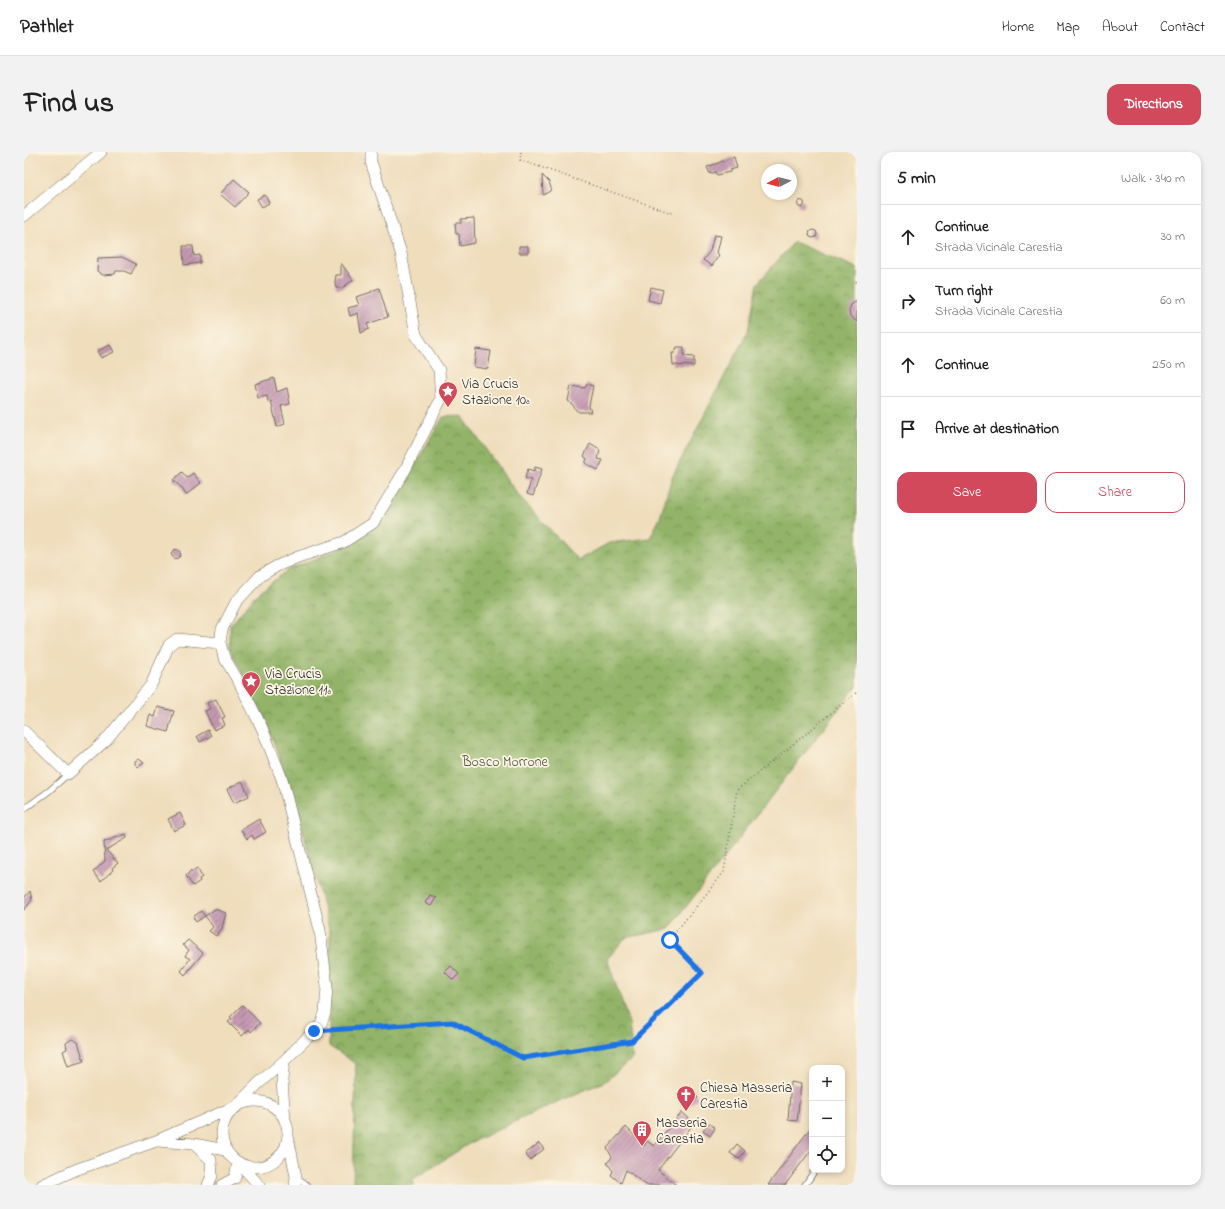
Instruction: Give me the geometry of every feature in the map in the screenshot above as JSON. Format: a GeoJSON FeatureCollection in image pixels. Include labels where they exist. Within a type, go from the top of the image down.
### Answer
{"type":"FeatureCollection","features":[{"type":"Feature","properties":{"kind":"street"},"geometry":{"type":"LineString","coordinates":[[24,216],[101,152]]}},
{"type":"Feature","properties":{"kind":"street"},"geometry":{"type":"LineString","coordinates":[[259,1185],[226,1150],[223,1141],[225,1122],[228,1113],[321,1024],[325,1013],[327,987],[320,930],[282,779],[262,728],[240,684],[224,657],[220,643],[222,629],[236,602],[260,576],[277,566],[298,557],[344,542],[373,523],[405,470],[441,399],[439,370],[416,335],[401,253],[372,162],[371,152]]}},
{"type":"Feature","properties":{"kind":"street"},"geometry":{"type":"LineString","coordinates":[[24,731],[68,774],[106,740],[151,685],[169,645],[177,639],[220,643]]}},
{"type":"Feature","properties":{"kind":"street"},"geometry":{"type":"LineString","coordinates":[[238,1162],[247,1165],[265,1165],[275,1160],[282,1152],[287,1142],[282,1080],[284,1061]]}},
{"type":"Feature","properties":{"kind":"street"},"geometry":{"type":"LineString","coordinates":[[42,1185],[75,1170],[156,1141],[252,1100],[271,1104],[279,1111],[286,1127],[296,1181]]}},
{"type":"Feature","properties":{"kind":"street"},"geometry":{"type":"LineString","coordinates":[[156,1141],[194,1144],[226,1150]]}},
{"type":"Feature","properties":{"kind":"street"},"geometry":{"type":"LineString","coordinates":[[194,1144],[211,1160],[212,1176],[208,1185]]}},
{"type":"Feature","properties":{"kind":"street"},"geometry":{"type":"LineString","coordinates":[[222,1185],[235,1178],[238,1162]]}},
{"type":"Feature","properties":{"kind":"lane"},"geometry":{"type":"LineString","coordinates":[[24,809],[49,791],[68,774]]}},
{"type":"Feature","properties":{"kind":"lane"},"geometry":{"type":"LineString","coordinates":[[805,1185],[813,1173]]}},
{"type":"Feature","properties":{"kind":"lane"},"geometry":{"type":"LineString","coordinates":[[296,1181],[307,1185]]}},
{"type":"Feature","properties":{"kind":"path"},"geometry":{"type":"LineString","coordinates":[[521,152],[520,160],[672,213]]}},
{"type":"Feature","properties":{"kind":"path"},"geometry":{"type":"LineString","coordinates":[[314,1031],[452,1022],[523,1058],[632,1041],[702,973],[670,940],[724,872],[737,790],[857,692]]}},
{"type":"Feature","properties":{"kind":"green space","name":"Bosco Morrone"},"geometry":{"type":"Polygon","coordinates":[[[794,242],[857,268],[857,687],[669,929],[625,938],[607,959],[629,1023],[633,1058],[604,1082],[561,1100],[470,1143],[412,1180],[415,1185],[353,1185],[356,1064],[329,1046],[330,932],[296,805],[269,729],[230,648],[230,626],[257,593],[288,570],[341,548],[375,529],[403,486],[443,417],[462,416],[518,495],[578,560],[609,543],[650,538],[660,518],[672,477],[748,331],[757,284],[794,242]]]}},
{"type":"Feature","properties":{"kind":"building"},"geometry":{"type":"Polygon","coordinates":[[[734,157],[737,168],[730,170],[730,172],[717,175],[715,172],[710,174],[707,167],[734,157]]]}},
{"type":"Feature","properties":{"kind":"building"},"geometry":{"type":"Polygon","coordinates":[[[542,175],[549,182],[551,188],[550,191],[543,195],[542,175]]]}},
{"type":"Feature","properties":{"kind":"building"},"geometry":{"type":"Polygon","coordinates":[[[234,179],[249,192],[235,207],[220,194],[234,179]]]}},
{"type":"Feature","properties":{"kind":"building"},"geometry":{"type":"Polygon","coordinates":[[[265,195],[269,203],[262,207],[257,199],[265,195]]]}},
{"type":"Feature","properties":{"kind":"building"},"geometry":{"type":"Polygon","coordinates":[[[801,200],[804,201],[804,207],[801,208],[798,207],[797,204],[798,201],[801,200]]]}},
{"type":"Feature","properties":{"kind":"building"},"geometry":{"type":"Polygon","coordinates":[[[474,218],[475,243],[460,246],[459,234],[456,234],[455,223],[461,223],[461,219],[474,218]]]}},
{"type":"Feature","properties":{"kind":"building"},"geometry":{"type":"Polygon","coordinates":[[[813,230],[816,231],[816,237],[813,238],[810,237],[809,234],[810,231],[813,230]]]}},
{"type":"Feature","properties":{"kind":"building"},"geometry":{"type":"Polygon","coordinates":[[[714,235],[721,236],[717,253],[719,255],[712,266],[703,260],[710,251],[714,235]]]}},
{"type":"Feature","properties":{"kind":"building"},"geometry":{"type":"Polygon","coordinates":[[[183,246],[193,246],[194,256],[200,255],[200,263],[184,265],[183,246]]]}},
{"type":"Feature","properties":{"kind":"building"},"geometry":{"type":"Polygon","coordinates":[[[519,246],[528,246],[528,253],[519,253],[519,246]]]}},
{"type":"Feature","properties":{"kind":"building"},"geometry":{"type":"Polygon","coordinates":[[[122,257],[136,264],[131,274],[124,271],[116,271],[115,274],[103,275],[97,271],[98,258],[122,257]]]}},
{"type":"Feature","properties":{"kind":"building"},"geometry":{"type":"Polygon","coordinates":[[[341,263],[353,280],[342,288],[336,288],[336,275],[341,275],[341,263]]]}},
{"type":"Feature","properties":{"kind":"building"},"geometry":{"type":"Polygon","coordinates":[[[651,287],[663,290],[660,303],[648,300],[651,287]]]}},
{"type":"Feature","properties":{"kind":"building"},"geometry":{"type":"Polygon","coordinates":[[[379,288],[388,317],[367,324],[369,329],[361,333],[358,313],[350,316],[348,308],[359,305],[356,297],[379,288]]]}},
{"type":"Feature","properties":{"kind":"building"},"geometry":{"type":"Polygon","coordinates":[[[857,301],[857,322],[850,316],[849,311],[851,305],[857,301]]]}},
{"type":"Feature","properties":{"kind":"building"},"geometry":{"type":"Polygon","coordinates":[[[110,345],[114,352],[101,358],[97,351],[110,345]]]}},
{"type":"Feature","properties":{"kind":"building"},"geometry":{"type":"Polygon","coordinates":[[[677,347],[684,347],[684,356],[694,357],[694,366],[673,365],[672,353],[675,353],[677,347]]]}},
{"type":"Feature","properties":{"kind":"building"},"geometry":{"type":"Polygon","coordinates":[[[476,349],[491,351],[488,369],[474,367],[476,349]]]}},
{"type":"Feature","properties":{"kind":"building"},"geometry":{"type":"Polygon","coordinates":[[[274,378],[277,392],[287,388],[290,404],[281,406],[285,424],[277,427],[271,401],[268,402],[267,396],[258,398],[255,384],[274,378]]]}},
{"type":"Feature","properties":{"kind":"building"},"geometry":{"type":"Polygon","coordinates":[[[587,384],[593,386],[589,406],[591,412],[579,412],[568,401],[571,386],[585,388],[587,384]]]}},
{"type":"Feature","properties":{"kind":"building"},"geometry":{"type":"Polygon","coordinates":[[[590,444],[600,450],[598,459],[603,460],[598,470],[585,463],[587,459],[584,456],[590,444]]]}},
{"type":"Feature","properties":{"kind":"building"},"geometry":{"type":"Polygon","coordinates":[[[535,467],[542,469],[533,496],[527,494],[531,480],[525,478],[528,469],[534,471],[535,467]]]}},
{"type":"Feature","properties":{"kind":"building"},"geometry":{"type":"Polygon","coordinates":[[[182,472],[187,478],[193,473],[201,483],[186,495],[181,487],[173,480],[182,472]]]}},
{"type":"Feature","properties":{"kind":"building"},"geometry":{"type":"Polygon","coordinates":[[[174,550],[178,550],[180,554],[178,558],[174,558],[172,556],[172,552],[174,550]]]}},
{"type":"Feature","properties":{"kind":"building"},"geometry":{"type":"Polygon","coordinates":[[[216,699],[225,717],[222,718],[225,725],[214,730],[205,711],[210,709],[207,703],[216,699]]]}},
{"type":"Feature","properties":{"kind":"building"},"geometry":{"type":"Polygon","coordinates":[[[158,707],[174,711],[168,732],[147,726],[150,715],[155,717],[158,707]]]}},
{"type":"Feature","properties":{"kind":"building"},"geometry":{"type":"Polygon","coordinates":[[[208,730],[211,736],[200,742],[197,736],[208,730]]]}},
{"type":"Feature","properties":{"kind":"building"},"geometry":{"type":"Polygon","coordinates":[[[139,759],[144,763],[138,767],[135,764],[135,761],[139,759]]]}},
{"type":"Feature","properties":{"kind":"building"},"geometry":{"type":"Polygon","coordinates":[[[242,781],[249,796],[234,803],[227,789],[242,781]]]}},
{"type":"Feature","properties":{"kind":"building"},"geometry":{"type":"Polygon","coordinates":[[[180,813],[186,825],[174,831],[168,819],[180,813]]]}},
{"type":"Feature","properties":{"kind":"building"},"geometry":{"type":"Polygon","coordinates":[[[259,819],[266,832],[254,839],[252,835],[247,839],[241,830],[259,819]]]}},
{"type":"Feature","properties":{"kind":"building"},"geometry":{"type":"Polygon","coordinates":[[[126,834],[127,838],[106,850],[118,863],[101,881],[93,872],[105,861],[104,842],[126,834]]]}},
{"type":"Feature","properties":{"kind":"building"},"geometry":{"type":"Polygon","coordinates":[[[197,868],[202,877],[199,879],[200,881],[193,886],[186,876],[191,870],[192,872],[197,868]]]}},
{"type":"Feature","properties":{"kind":"building"},"geometry":{"type":"Polygon","coordinates":[[[30,891],[32,900],[24,910],[24,898],[30,891]]]}},
{"type":"Feature","properties":{"kind":"building"},"geometry":{"type":"Polygon","coordinates":[[[430,895],[436,898],[431,906],[425,903],[430,895]]]}},
{"type":"Feature","properties":{"kind":"building"},"geometry":{"type":"Polygon","coordinates":[[[215,909],[226,913],[222,928],[216,936],[209,931],[213,927],[205,916],[215,909]]]}},
{"type":"Feature","properties":{"kind":"building"},"geometry":{"type":"Polygon","coordinates":[[[201,911],[205,916],[196,922],[193,917],[201,911]]]}},
{"type":"Feature","properties":{"kind":"building"},"geometry":{"type":"Polygon","coordinates":[[[188,940],[203,953],[185,975],[181,971],[190,959],[185,956],[189,950],[183,945],[188,940]]]}},
{"type":"Feature","properties":{"kind":"building"},"geometry":{"type":"Polygon","coordinates":[[[451,966],[459,974],[453,980],[445,972],[451,966]]]}},
{"type":"Feature","properties":{"kind":"building"},"geometry":{"type":"Polygon","coordinates":[[[242,1005],[260,1023],[251,1032],[249,1029],[242,1036],[228,1022],[232,1019],[230,1017],[242,1005]]]}},
{"type":"Feature","properties":{"kind":"building"},"geometry":{"type":"Polygon","coordinates":[[[72,1039],[78,1042],[84,1061],[68,1066],[63,1051],[67,1049],[66,1043],[72,1039]]]}},
{"type":"Feature","properties":{"kind":"building"},"geometry":{"type":"Polygon","coordinates":[[[791,1082],[801,1084],[797,1121],[788,1120],[791,1082]]]}},
{"type":"Feature","properties":{"kind":"building"},"geometry":{"type":"Polygon","coordinates":[[[689,1087],[698,1098],[691,1104],[680,1090],[689,1087]]]}},
{"type":"Feature","properties":{"kind":"building","name":"Masseria Carestia"},"geometry":{"type":"Polygon","coordinates":[[[682,1112],[694,1123],[658,1170],[676,1185],[646,1185],[626,1170],[621,1183],[611,1175],[613,1171],[607,1163],[612,1157],[607,1148],[626,1127],[644,1146],[647,1141],[654,1146],[682,1112]]]}},
{"type":"Feature","properties":{"kind":"building"},"geometry":{"type":"Polygon","coordinates":[[[709,1123],[715,1128],[710,1136],[703,1130],[709,1123]]]}},
{"type":"Feature","properties":{"kind":"building"},"geometry":{"type":"Polygon","coordinates":[[[809,1130],[809,1153],[785,1185],[768,1185],[809,1130]]]}},
{"type":"Feature","properties":{"kind":"building"},"geometry":{"type":"Polygon","coordinates":[[[539,1143],[544,1149],[530,1160],[525,1154],[539,1143]]]}},
{"type":"Feature","properties":{"kind":"building"},"geometry":{"type":"Polygon","coordinates":[[[737,1144],[745,1151],[739,1159],[730,1153],[737,1144]]]}},
{"type":"Feature","properties":{"kind":"place","name":"Via Crucis Stazione 10ª"},"geometry":{"type":"Point","coordinates":[448,408]}},
{"type":"Feature","properties":{"kind":"place","name":"Via Crucis Stazione 11ª"},"geometry":{"type":"Point","coordinates":[251,698]}},
{"type":"Feature","properties":{"kind":"place","name":"Chiesa Masseria Carestia"},"geometry":{"type":"Point","coordinates":[686,1112]}},
{"type":"Feature","properties":{"kind":"place","name":"Masseria Carestia"},"geometry":{"type":"Point","coordinates":[642,1147]}},
{"type":"Feature","properties":{"kind":"route"},"geometry":{"type":"LineString","coordinates":[[314,1031],[452,1022],[523,1058],[632,1041],[702,973],[670,940]]}}]}
